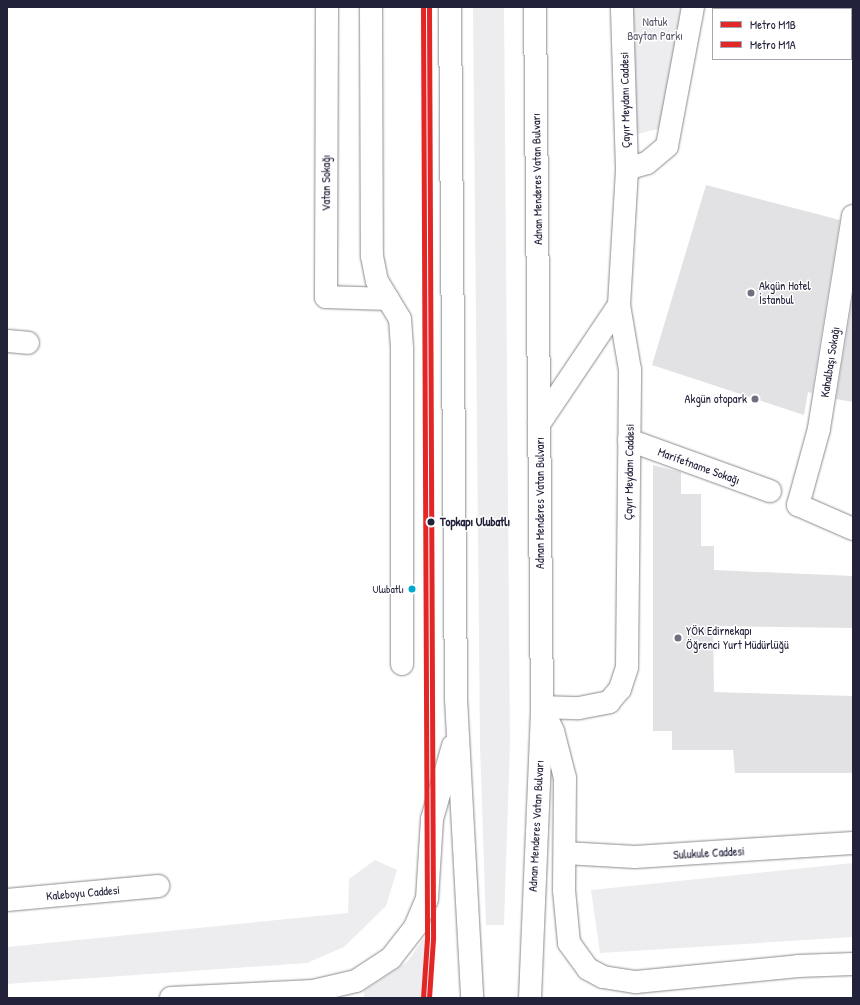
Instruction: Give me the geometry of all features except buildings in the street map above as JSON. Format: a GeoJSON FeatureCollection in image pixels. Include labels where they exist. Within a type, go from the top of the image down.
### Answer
{"type":"FeatureCollection","features":[{"type":"Feature","properties":{"kind":"main road","name":"Vatan Sokağı"},"geometry":{"type":"LineString","coordinates":[[327,7],[326,297],[388,299]]}},
{"type":"Feature","properties":{"kind":"main road"},"geometry":{"type":"LineString","coordinates":[[371,7],[372,256],[377,281],[400,319],[402,350],[402,664]]}},
{"type":"Feature","properties":{"kind":"main road"},"geometry":{"type":"LineString","coordinates":[[450,7],[457,737],[472,998]]}},
{"type":"Feature","properties":{"kind":"main road","name":"Adnan Menderes Vatan Bulvarı"},"geometry":{"type":"LineString","coordinates":[[530,998],[542,707],[535,7]]}},
{"type":"Feature","properties":{"kind":"main road","name":"Çayır Meydanı Caddesi"},"geometry":{"type":"LineString","coordinates":[[542,707],[580,708],[609,702],[620,689],[624,674],[630,370],[619,305],[626,170],[622,7]]}},
{"type":"Feature","properties":{"kind":"main road"},"geometry":{"type":"LineString","coordinates":[[626,170],[647,163],[667,146],[693,7]]}},
{"type":"Feature","properties":{"kind":"main road","name":"Kahalbaşı Sokağı"},"geometry":{"type":"LineString","coordinates":[[853,216],[847,290],[819,429],[798,505],[853,529]]}},
{"type":"Feature","properties":{"kind":"main road"},"geometry":{"type":"LineString","coordinates":[[539,424],[619,305]]}},
{"type":"Feature","properties":{"kind":"main road","name":"Marifetname Sokağı"},"geometry":{"type":"LineString","coordinates":[[629,440],[770,491]]}},
{"type":"Feature","properties":{"kind":"main road"},"geometry":{"type":"LineString","coordinates":[[542,707],[553,731],[565,778],[566,920],[569,943],[578,958],[588,969],[603,977],[636,982],[678,980],[743,971],[853,964]]}},
{"type":"Feature","properties":{"kind":"main road"},"geometry":{"type":"LineString","coordinates":[[171,998],[313,991],[356,981],[391,958],[415,927],[427,899],[432,819],[447,760],[457,737]]}},
{"type":"Feature","properties":{"kind":"main road","name":"Sulukule Caddesi"},"geometry":{"type":"LineString","coordinates":[[565,853],[636,857],[853,843]]}},
{"type":"Feature","properties":{"kind":"main road","name":"Kaleboyu Caddesi"},"geometry":{"type":"LineString","coordinates":[[7,900],[158,886]]}},
{"type":"Feature","properties":{"kind":"main road"},"geometry":{"type":"LineString","coordinates":[[638,998],[678,980]]}},
{"type":"Feature","properties":{"kind":"green space"},"geometry":{"type":"Polygon","coordinates":[[[473,7],[504,7],[510,743],[504,925],[486,925],[480,745],[473,7]]]}},
{"type":"Feature","properties":{"kind":"green space","name":"Natuk Baytan Parkı"},"geometry":{"type":"Polygon","coordinates":[[[633,7],[681,7],[662,128],[637,134],[633,7]]]}},
{"type":"Feature","properties":{"kind":"green space"},"geometry":{"type":"Polygon","coordinates":[[[375,860],[397,870],[386,906],[344,947],[307,963],[7,984],[7,947],[348,913],[349,879],[375,860]]]}},
{"type":"Feature","properties":{"kind":"green space"},"geometry":{"type":"Polygon","coordinates":[[[853,863],[853,937],[600,953],[591,890],[853,863]]]}},
{"type":"Feature","properties":{"kind":"green space"},"geometry":{"type":"Polygon","coordinates":[[[423,939],[429,941],[431,998],[364,998],[364,991],[408,961],[423,939]]]}},
{"type":"Feature","properties":{"kind":"metro line","name":"M1A"},"geometry":{"type":"LineString","coordinates":[[423,7],[427,939],[423,998]]}},
{"type":"Feature","properties":{"kind":"metro line","name":"M1B"},"geometry":{"type":"LineString","coordinates":[[429,7],[433,939],[429,998]]}},
{"type":"Feature","properties":{"kind":"place","name":"Akgün Hotel İstanbul"},"geometry":{"type":"Point","coordinates":[751,293]}},
{"type":"Feature","properties":{"kind":"place","name":"Akgün otopark"},"geometry":{"type":"Point","coordinates":[755,399]}},
{"type":"Feature","properties":{"kind":"place","name":"Topkapı Ulubatlı"},"geometry":{"type":"Point","coordinates":[431,522]}},
{"type":"Feature","properties":{"kind":"place","name":"Ulubatlı"},"geometry":{"type":"Point","coordinates":[412,589]}},
{"type":"Feature","properties":{"kind":"place","name":"YÖK Edirnekapı Öğrenci Yurt Müdürlüğü"},"geometry":{"type":"Point","coordinates":[678,638]}}]}
